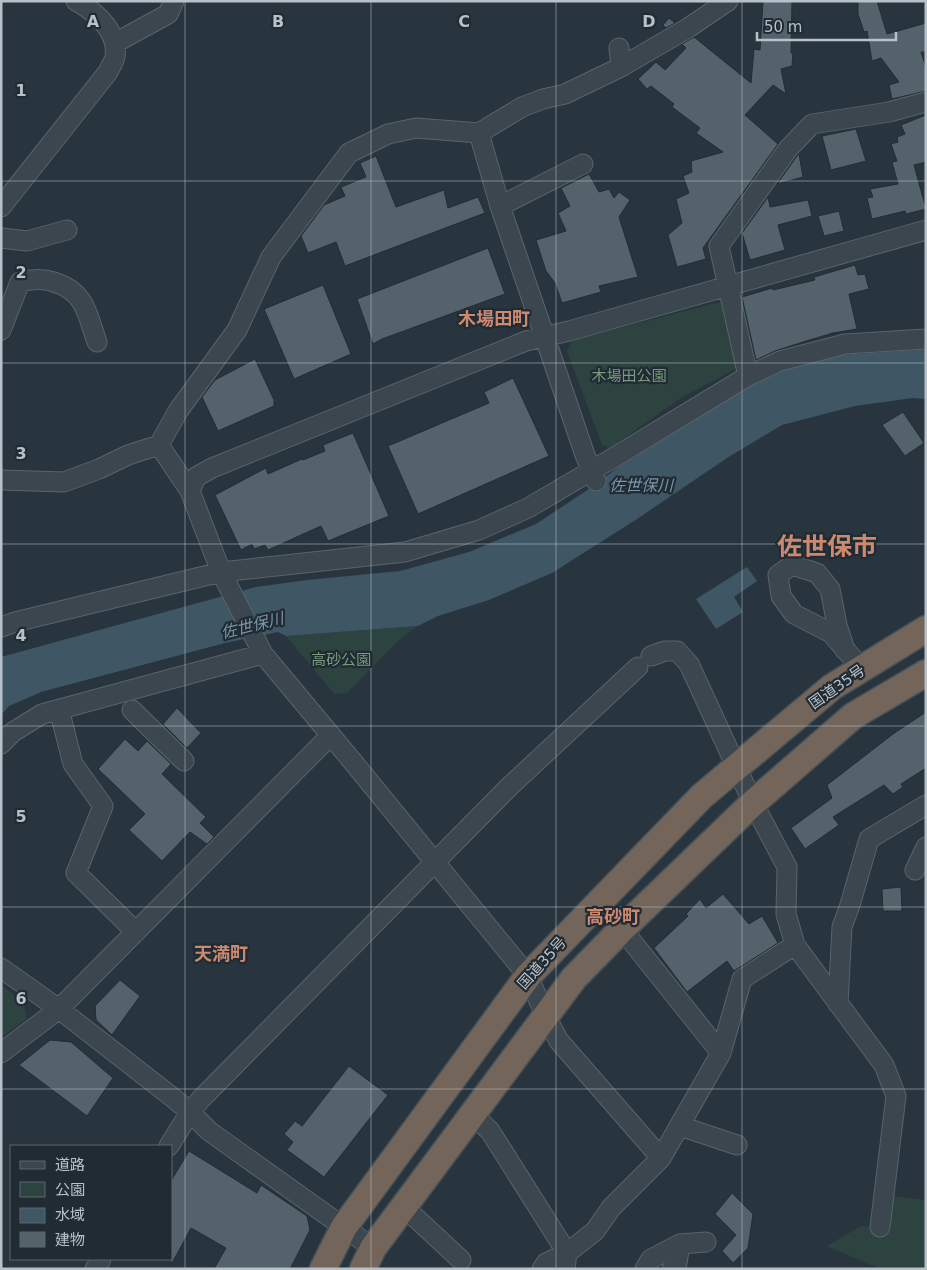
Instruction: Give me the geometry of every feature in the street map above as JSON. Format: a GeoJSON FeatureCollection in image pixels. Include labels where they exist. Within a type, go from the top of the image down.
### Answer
{"type":"FeatureCollection","features":[{"type":"Feature","properties":{"kind":"highway","name":"国道35号"},"geometry":{"type":"LineString","coordinates":[[323,1269],[344,1227],[528,976],[702,796],[832,687],[920,633]]}},
{"type":"Feature","properties":{"kind":"highway"},"geometry":{"type":"LineString","coordinates":[[368,1258],[574,978],[753,803],[853,716],[926,673]]}},
{"type":"Feature","properties":{"kind":"street"},"geometry":{"type":"LineString","coordinates":[[1,207],[108,72],[115,58],[115,43],[106,25],[91,9],[76,1]]}},
{"type":"Feature","properties":{"kind":"street"},"geometry":{"type":"LineString","coordinates":[[115,43],[168,14],[174,1]]}},
{"type":"Feature","properties":{"kind":"street"},"geometry":{"type":"LineString","coordinates":[[1,480],[64,482],[99,469],[128,455],[159,445],[178,411],[237,330],[271,257],[349,153],[388,134],[416,128],[479,133],[522,106],[565,94],[620,58],[688,28],[728,1]]}},
{"type":"Feature","properties":{"kind":"street"},"geometry":{"type":"LineString","coordinates":[[748,376],[726,285],[719,246],[788,149],[812,124],[889,112],[926,102]]}},
{"type":"Feature","properties":{"kind":"street"},"geometry":{"type":"LineString","coordinates":[[479,133],[500,206],[594,476]]}},
{"type":"Feature","properties":{"kind":"street"},"geometry":{"type":"LineString","coordinates":[[500,206],[583,164]]}},
{"type":"Feature","properties":{"kind":"street"},"geometry":{"type":"LineString","coordinates":[[1,238],[27,241],[67,230]]}},
{"type":"Feature","properties":{"kind":"street"},"geometry":{"type":"LineString","coordinates":[[190,491],[196,477],[212,468],[526,341],[926,230]]}},
{"type":"Feature","properties":{"kind":"street"},"geometry":{"type":"LineString","coordinates":[[1,330],[20,282],[44,279],[66,286],[74,291],[82,303],[97,342]]}},
{"type":"Feature","properties":{"kind":"street"},"geometry":{"type":"LineString","coordinates":[[1,627],[15,622],[225,579],[405,552],[479,530],[594,476],[748,376],[780,361],[846,344],[926,339]]}},
{"type":"Feature","properties":{"kind":"street"},"geometry":{"type":"LineString","coordinates":[[159,445],[190,491],[225,579],[258,646],[528,976],[546,1017],[560,1042],[661,1158]]}},
{"type":"Feature","properties":{"kind":"street"},"geometry":{"type":"LineString","coordinates":[[1,744],[13,732],[42,714],[258,646]]}},
{"type":"Feature","properties":{"kind":"street"},"geometry":{"type":"LineString","coordinates":[[844,650],[862,669]]}},
{"type":"Feature","properties":{"kind":"street"},"geometry":{"type":"LineString","coordinates":[[169,1145],[190,1112],[510,786],[645,662],[665,651],[677,651],[689,664],[753,803],[787,867],[786,914],[794,945],[884,1065],[896,1096],[880,1227]]}},
{"type":"Feature","properties":{"kind":"street"},"geometry":{"type":"LineString","coordinates":[[59,709],[73,764],[103,806],[76,873],[136,932]]}},
{"type":"Feature","properties":{"kind":"street"},"geometry":{"type":"LineString","coordinates":[[132,710],[184,761]]}},
{"type":"Feature","properties":{"kind":"street"},"geometry":{"type":"LineString","coordinates":[[1,1053],[59,1009],[331,734]]}},
{"type":"Feature","properties":{"kind":"street"},"geometry":{"type":"LineString","coordinates":[[838,1004],[842,928],[869,839],[926,805]]}},
{"type":"Feature","properties":{"kind":"street"},"geometry":{"type":"LineString","coordinates":[[915,870],[926,846]]}},
{"type":"Feature","properties":{"kind":"street"},"geometry":{"type":"LineString","coordinates":[[622,929],[721,1053]]}},
{"type":"Feature","properties":{"kind":"street"},"geometry":{"type":"LineString","coordinates":[[542,1269],[546,1263],[566,1261],[595,1230],[611,1208],[661,1158],[721,1053],[742,979],[794,945]]}},
{"type":"Feature","properties":{"kind":"street"},"geometry":{"type":"LineString","coordinates":[[1,968],[59,1009],[190,1112],[209,1131],[344,1227],[368,1258]]}},
{"type":"Feature","properties":{"kind":"street"},"geometry":{"type":"LineString","coordinates":[[473,1115],[490,1131],[566,1261]]}},
{"type":"Feature","properties":{"kind":"street"},"geometry":{"type":"LineString","coordinates":[[680,1126],[737,1145]]}},
{"type":"Feature","properties":{"kind":"street"},"geometry":{"type":"LineString","coordinates":[[404,1207],[461,1260]]}},
{"type":"Feature","properties":{"kind":"street"},"geometry":{"type":"LineString","coordinates":[[645,1269],[651,1259],[680,1244],[706,1242]]}},
{"type":"Feature","properties":{"kind":"street"},"geometry":{"type":"LineString","coordinates":[[672,1269],[677,1263],[680,1244]]}},
{"type":"Feature","properties":{"kind":"green space","name":"木場田公園"},"geometry":{"type":"Polygon","coordinates":[[[720,302],[723,304],[741,366],[684,396],[610,448],[602,445],[567,351],[573,340],[720,302]]]}},
{"type":"Feature","properties":{"kind":"green space","name":"高砂公園"},"geometry":{"type":"Polygon","coordinates":[[[418,626],[398,641],[347,693],[334,694],[286,636],[418,626]]]}},
{"type":"Feature","properties":{"kind":"green space"},"geometry":{"type":"Polygon","coordinates":[[[1,985],[23,1001],[27,1019],[1,1037],[1,985]]]}},
{"type":"Feature","properties":{"kind":"green space"},"geometry":{"type":"Polygon","coordinates":[[[884,1195],[926,1200],[926,1269],[883,1269],[827,1246],[861,1226],[880,1227],[884,1195]]]}},
{"type":"Feature","properties":{"kind":"water","name":"佐世保川"},"geometry":{"type":"Polygon","coordinates":[[[926,350],[926,399],[913,398],[855,406],[782,425],[727,458],[637,519],[552,573],[489,600],[438,616],[418,626],[286,636],[278,632],[225,643],[41,692],[9,706],[1,715],[1,657],[256,587],[400,571],[469,552],[536,524],[624,463],[751,385],[796,365],[838,355],[926,350]]]}},
{"type":"Feature","properties":{"kind":"water"},"geometry":{"type":"Polygon","coordinates":[[[747,567],[757,581],[734,597],[743,612],[716,629],[696,599],[747,567]]]}},
{"type":"Feature","properties":{"kind":"building"},"geometry":{"type":"Polygon","coordinates":[[[763,1],[792,1],[792,66],[781,69],[786,94],[773,85],[745,115],[778,144],[703,248],[706,259],[677,267],[668,235],[682,223],[676,199],[689,193],[683,176],[692,172],[691,161],[723,152],[696,133],[700,128],[672,107],[674,104],[651,86],[647,89],[638,79],[656,62],[665,70],[686,48],[682,44],[694,37],[751,83],[754,49],[760,50],[763,1]]]}},
{"type":"Feature","properties":{"kind":"building"},"geometry":{"type":"Polygon","coordinates":[[[858,1],[877,1],[887,34],[926,23],[926,52],[921,52],[926,68],[926,91],[892,99],[889,85],[899,82],[881,58],[872,61],[867,31],[864,32],[858,14],[858,1]]]}},
{"type":"Feature","properties":{"kind":"building"},"geometry":{"type":"Polygon","coordinates":[[[669,18],[675,23],[666,28],[663,25],[669,18]]]}},
{"type":"Feature","properties":{"kind":"building"},"geometry":{"type":"Polygon","coordinates":[[[926,115],[926,162],[914,165],[926,209],[906,214],[905,211],[872,219],[867,198],[873,197],[870,189],[898,184],[892,162],[897,161],[891,144],[898,142],[897,137],[905,134],[901,125],[926,115]]]}},
{"type":"Feature","properties":{"kind":"building"},"geometry":{"type":"Polygon","coordinates":[[[856,129],[866,161],[831,170],[822,136],[856,129]]]}},
{"type":"Feature","properties":{"kind":"building"},"geometry":{"type":"Polygon","coordinates":[[[799,154],[803,177],[777,184],[797,156],[799,154]]]}},
{"type":"Feature","properties":{"kind":"building"},"geometry":{"type":"Polygon","coordinates":[[[376,156],[396,207],[444,190],[448,208],[478,197],[485,213],[345,266],[336,242],[308,253],[301,236],[324,205],[345,196],[341,187],[366,177],[360,163],[376,156]]]}},
{"type":"Feature","properties":{"kind":"building"},"geometry":{"type":"Polygon","coordinates":[[[589,174],[599,192],[609,189],[614,198],[619,192],[630,200],[619,217],[638,277],[599,286],[601,292],[562,303],[555,283],[546,271],[536,240],[566,231],[558,213],[570,206],[561,188],[589,174]]]}},
{"type":"Feature","properties":{"kind":"building"},"geometry":{"type":"Polygon","coordinates":[[[768,197],[770,207],[808,200],[812,216],[778,225],[785,250],[750,260],[742,233],[768,197]]]}},
{"type":"Feature","properties":{"kind":"building"},"geometry":{"type":"Polygon","coordinates":[[[839,211],[844,231],[824,236],[818,216],[839,211]]]}},
{"type":"Feature","properties":{"kind":"building"},"geometry":{"type":"Polygon","coordinates":[[[488,248],[505,294],[373,344],[357,299],[488,248]]]}},
{"type":"Feature","properties":{"kind":"building"},"geometry":{"type":"Polygon","coordinates":[[[855,265],[858,275],[865,274],[869,289],[849,294],[857,329],[833,333],[806,341],[775,351],[756,360],[742,297],[772,288],[773,290],[815,280],[814,277],[855,265]]]}},
{"type":"Feature","properties":{"kind":"building"},"geometry":{"type":"Polygon","coordinates":[[[323,285],[351,354],[294,379],[264,309],[323,285]]]}},
{"type":"Feature","properties":{"kind":"building"},"geometry":{"type":"Polygon","coordinates":[[[255,359],[274,400],[274,406],[218,431],[202,397],[215,380],[255,359]]]}},
{"type":"Feature","properties":{"kind":"building"},"geometry":{"type":"Polygon","coordinates":[[[513,378],[549,456],[418,514],[388,446],[489,403],[484,392],[513,378]]]}},
{"type":"Feature","properties":{"kind":"building"},"geometry":{"type":"Polygon","coordinates":[[[903,412],[924,443],[905,456],[882,425],[903,412]]]}},
{"type":"Feature","properties":{"kind":"building"},"geometry":{"type":"Polygon","coordinates":[[[353,433],[389,516],[328,541],[321,526],[268,550],[265,545],[254,549],[252,544],[241,550],[215,495],[266,468],[268,474],[325,451],[323,445],[353,433]]]}},
{"type":"Feature","properties":{"kind":"building"},"geometry":{"type":"Polygon","coordinates":[[[177,708],[201,733],[187,748],[163,724],[177,708]]]}},
{"type":"Feature","properties":{"kind":"building"},"geometry":{"type":"Polygon","coordinates":[[[926,712],[926,768],[901,784],[903,787],[893,794],[884,785],[833,817],[839,825],[805,849],[791,828],[832,798],[827,785],[893,734],[926,712]]]}},
{"type":"Feature","properties":{"kind":"building"},"geometry":{"type":"Polygon","coordinates":[[[125,739],[138,751],[147,741],[171,764],[162,774],[206,817],[200,823],[214,837],[207,844],[190,832],[162,861],[129,830],[145,814],[98,769],[125,739]]]}},
{"type":"Feature","properties":{"kind":"building"},"geometry":{"type":"Polygon","coordinates":[[[901,887],[902,911],[883,911],[882,889],[901,887]]]}},
{"type":"Feature","properties":{"kind":"building"},"geometry":{"type":"Polygon","coordinates":[[[723,894],[749,924],[762,916],[778,943],[734,971],[727,961],[687,992],[654,948],[688,916],[686,914],[700,899],[706,908],[723,894]]]}},
{"type":"Feature","properties":{"kind":"building"},"geometry":{"type":"Polygon","coordinates":[[[120,980],[140,996],[112,1035],[96,1020],[95,1006],[120,980]]]}},
{"type":"Feature","properties":{"kind":"building"},"geometry":{"type":"Polygon","coordinates":[[[50,1040],[71,1042],[113,1078],[87,1116],[19,1065],[50,1040]]]}},
{"type":"Feature","properties":{"kind":"building"},"geometry":{"type":"Polygon","coordinates":[[[349,1066],[388,1095],[324,1177],[287,1150],[293,1142],[284,1134],[295,1121],[302,1126],[349,1066]]]}},
{"type":"Feature","properties":{"kind":"building"},"geometry":{"type":"Polygon","coordinates":[[[189,1151],[257,1193],[261,1185],[307,1216],[310,1230],[290,1269],[214,1269],[226,1248],[191,1228],[171,1265],[172,1179],[189,1151]]]}},
{"type":"Feature","properties":{"kind":"building"},"geometry":{"type":"Polygon","coordinates":[[[732,1193],[753,1214],[748,1248],[733,1263],[722,1251],[736,1235],[715,1214],[732,1193]]]}},
{"type":"Feature","properties":{"kind":"district","name":"木場田町"},"geometry":{"type":"Point","coordinates":[494,319]}},
{"type":"Feature","properties":{"kind":"district","name":"佐世保市"},"geometry":{"type":"Point","coordinates":[827,546]}},
{"type":"Feature","properties":{"kind":"district","name":"高砂町"},"geometry":{"type":"Point","coordinates":[613,917]}},
{"type":"Feature","properties":{"kind":"district","name":"天満町"},"geometry":{"type":"Point","coordinates":[221,954]}}]}
